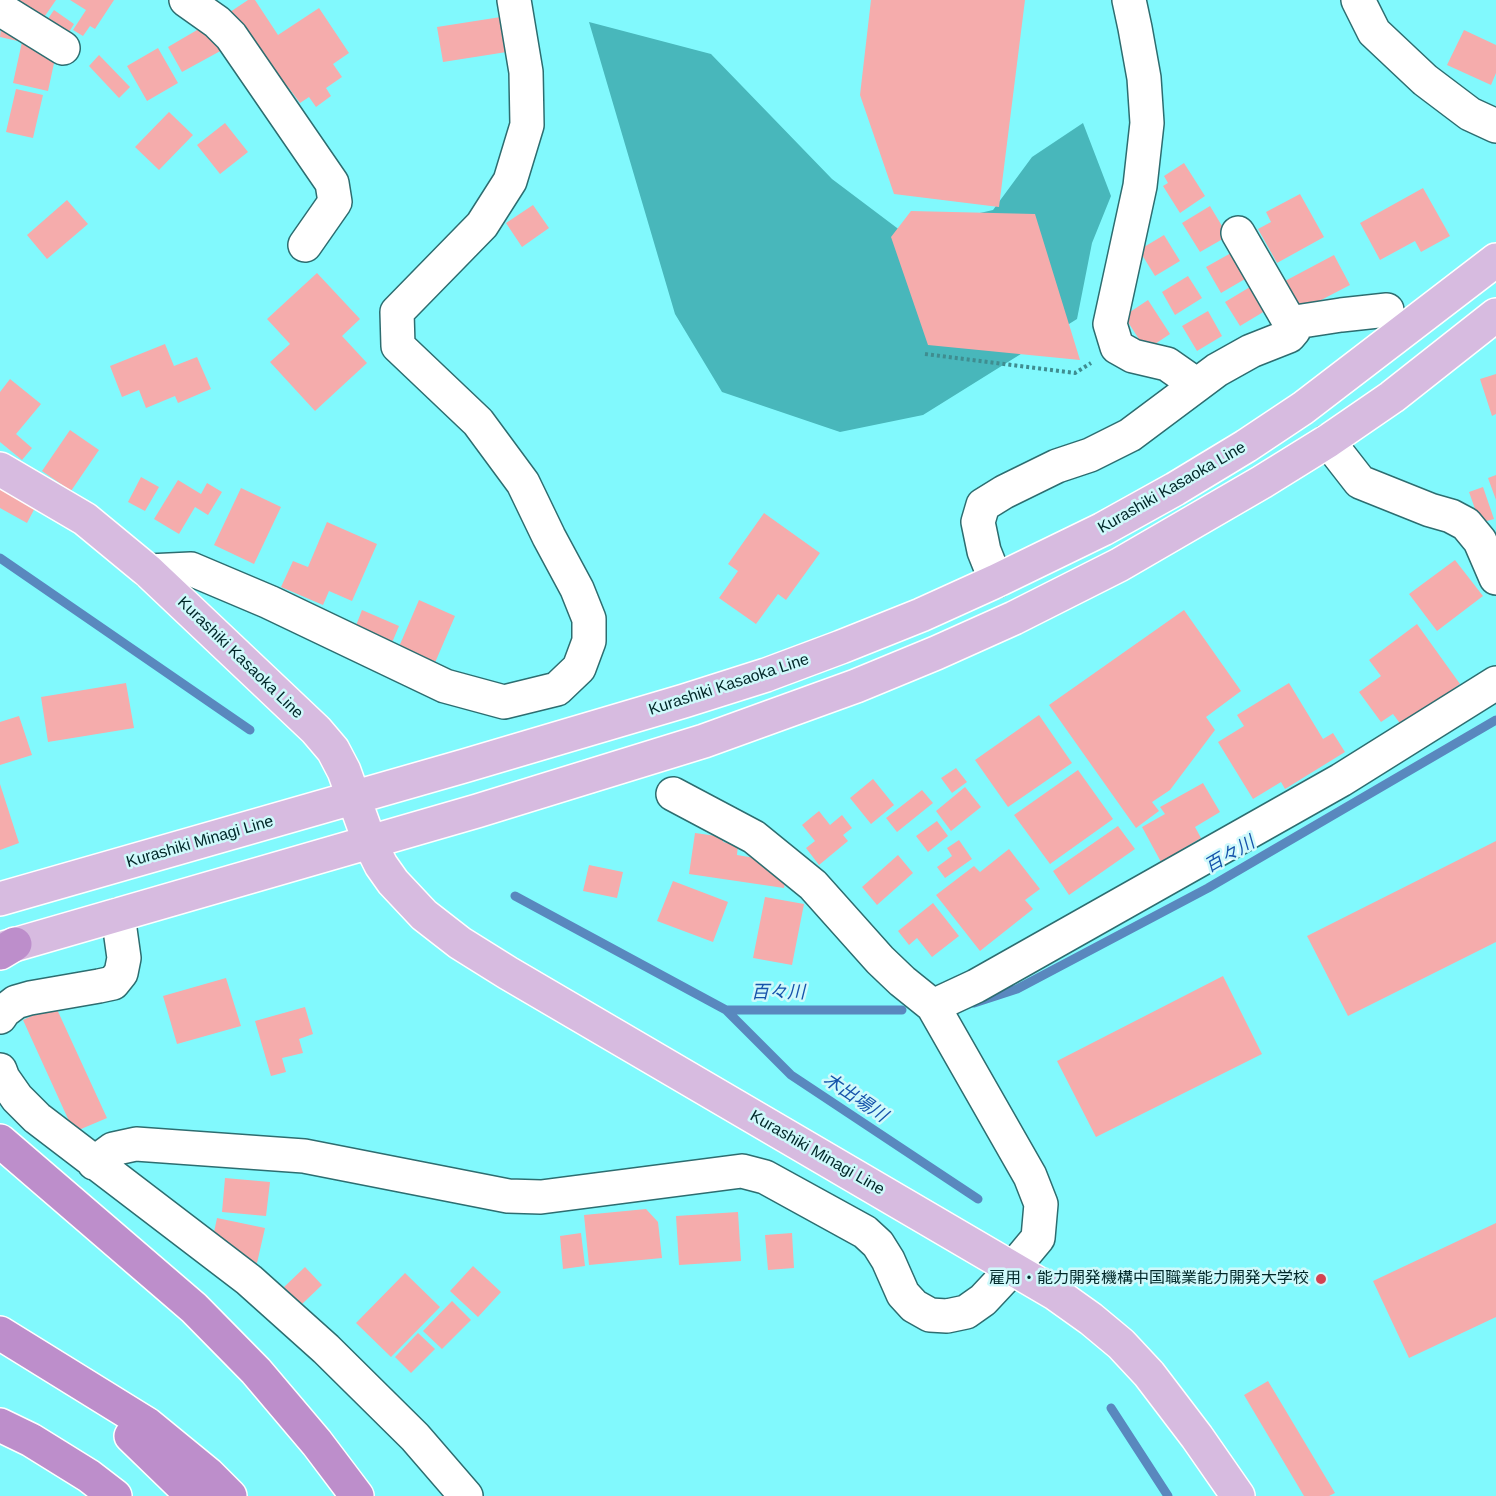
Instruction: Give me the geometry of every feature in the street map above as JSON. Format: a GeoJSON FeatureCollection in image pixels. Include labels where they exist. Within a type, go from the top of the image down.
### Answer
{"type":"FeatureCollection","features":[{"type":"Feature","properties":{"kind":"highway"},"geometry":{"type":"LineString","coordinates":[[0,1141],[194,1308],[256,1371],[317,1443],[357,1496]]}},
{"type":"Feature","properties":{"kind":"highway"},"geometry":{"type":"LineString","coordinates":[[0,1333],[147,1424],[208,1473],[231,1496]]}},
{"type":"Feature","properties":{"kind":"highway"},"geometry":{"type":"LineString","coordinates":[[46,1362],[134,1439],[193,1496]]}},
{"type":"Feature","properties":{"kind":"highway"},"geometry":{"type":"LineString","coordinates":[[0,1425],[31,1440],[89,1476],[115,1496]]}},
{"type":"Feature","properties":{"kind":"main road","name":"Kurashiki Kasaoka Line"},"geometry":{"type":"LineString","coordinates":[[0,469],[85,519],[148,571],[316,730],[333,750],[354,798],[766,675],[841,648],[996,581],[1104,529],[1246,446],[1303,408],[1496,260]]}},
{"type":"Feature","properties":{"kind":"main road"},"geometry":{"type":"LineString","coordinates":[[5,949],[488,808],[704,741],[856,686],[936,653],[1014,618],[1119,565],[1193,523],[1328,441],[1392,397],[1496,315]]}},
{"type":"Feature","properties":{"kind":"main road","name":"Kurashiki Minagi Line"},"geometry":{"type":"LineString","coordinates":[[0,899],[354,798],[370,843],[387,874],[406,898],[424,915],[460,943],[508,973],[1056,1294],[1121,1344],[1149,1374],[1171,1401],[1238,1496]]}},
{"type":"Feature","properties":{"kind":"street"},"geometry":{"type":"LineString","coordinates":[[186,0],[218,22],[231,36],[332,183],[335,202],[305,245]]}},
{"type":"Feature","properties":{"kind":"street"},"geometry":{"type":"LineString","coordinates":[[148,571],[191,569],[269,602],[445,686],[504,702],[557,689],[579,668],[589,641],[589,619],[577,588],[523,483],[478,422],[398,346],[397,312],[482,225],[510,181],[527,124],[526,72],[514,0]]}},
{"type":"Feature","properties":{"kind":"street"},"geometry":{"type":"LineString","coordinates":[[1129,0],[1144,78],[1147,123],[1140,186],[1110,324],[1117,347],[1133,356],[1167,364],[1197,385]]}},
{"type":"Feature","properties":{"kind":"street"},"geometry":{"type":"LineString","coordinates":[[1358,0],[1374,32],[1425,81],[1483,120]]}},
{"type":"Feature","properties":{"kind":"street"},"geometry":{"type":"LineString","coordinates":[[0,9],[63,48]]}},
{"type":"Feature","properties":{"kind":"street"},"geometry":{"type":"LineString","coordinates":[[996,581],[984,550],[978,522],[983,505],[1057,466],[1090,455],[1130,435],[1217,370],[1251,351],[1289,336],[1294,330],[1238,233]]}},
{"type":"Feature","properties":{"kind":"street"},"geometry":{"type":"LineString","coordinates":[[1289,323],[1387,310]]}},
{"type":"Feature","properties":{"kind":"street"},"geometry":{"type":"LineString","coordinates":[[1328,441],[1360,482],[1451,516],[1466,524],[1480,541],[1496,579]]}},
{"type":"Feature","properties":{"kind":"street"},"geometry":{"type":"LineString","coordinates":[[933,1006],[976,986],[1331,786],[1496,683]]}},
{"type":"Feature","properties":{"kind":"street"},"geometry":{"type":"LineString","coordinates":[[94,1163],[113,1149],[136,1144],[304,1156],[508,1196],[541,1197],[742,1170],[765,1177],[865,1232],[878,1244],[903,1294],[914,1306],[930,1315],[947,1316],[966,1312],[983,1300],[1038,1238],[1041,1204],[1030,1176],[933,1006],[880,960],[813,885],[754,837],[673,794]]}},
{"type":"Feature","properties":{"kind":"street"},"geometry":{"type":"LineString","coordinates":[[0,1017],[16,1002],[113,983],[121,973],[123,958],[118,915]]}},
{"type":"Feature","properties":{"kind":"street"},"geometry":{"type":"LineString","coordinates":[[0,1070],[17,1098],[38,1118],[249,1280],[326,1349],[415,1437],[466,1496]]}},
{"type":"Feature","properties":{"kind":"path"},"geometry":{"type":"LineString","coordinates":[[925,354],[1075,373],[1117,347]]}},
{"type":"Feature","properties":{"kind":"shaded area"},"geometry":{"type":"Polygon","coordinates":[[[589,22],[711,54],[832,179],[901,231],[993,210],[1032,157],[1083,123],[1111,196],[1092,243],[1077,319],[923,415],[840,432],[722,392],[675,314],[589,22]]]}},
{"type":"Feature","properties":{"kind":"building"},"geometry":{"type":"Polygon","coordinates":[[[0,0],[56,0],[38,26],[0,0]]]}},
{"type":"Feature","properties":{"kind":"building"},"geometry":{"type":"Polygon","coordinates":[[[70,0],[114,0],[95,29],[90,26],[83,36],[73,30],[86,10],[70,0]]]}},
{"type":"Feature","properties":{"kind":"building"},"geometry":{"type":"Polygon","coordinates":[[[248,0],[255,0],[278,35],[319,8],[349,53],[333,64],[342,77],[326,88],[331,96],[316,107],[309,97],[300,103],[288,87],[280,92],[227,14],[248,0]]]}},
{"type":"Feature","properties":{"kind":"building"},"geometry":{"type":"Polygon","coordinates":[[[871,0],[1025,0],[999,207],[894,194],[860,95],[871,0]]]}},
{"type":"Feature","properties":{"kind":"building"},"geometry":{"type":"Polygon","coordinates":[[[54,10],[74,24],[66,37],[45,23],[54,10]]]}},
{"type":"Feature","properties":{"kind":"building"},"geometry":{"type":"Polygon","coordinates":[[[507,16],[513,51],[443,62],[437,27],[507,16]]]}},
{"type":"Feature","properties":{"kind":"building"},"geometry":{"type":"Polygon","coordinates":[[[209,23],[224,49],[182,72],[168,47],[209,23]]]}},
{"type":"Feature","properties":{"kind":"building"},"geometry":{"type":"Polygon","coordinates":[[[1,27],[56,54],[48,91],[13,83],[22,42],[0,37],[1,27]]]}},
{"type":"Feature","properties":{"kind":"building"},"geometry":{"type":"Polygon","coordinates":[[[1464,30],[1496,45],[1496,73],[1491,85],[1447,65],[1464,30]]]}},
{"type":"Feature","properties":{"kind":"building"},"geometry":{"type":"Polygon","coordinates":[[[158,48],[178,83],[147,101],[127,66],[158,48]]]}},
{"type":"Feature","properties":{"kind":"building"},"geometry":{"type":"Polygon","coordinates":[[[99,55],[130,87],[119,98],[89,66],[99,55]]]}},
{"type":"Feature","properties":{"kind":"building"},"geometry":{"type":"Polygon","coordinates":[[[16,89],[43,95],[33,138],[6,132],[16,89]]]}},
{"type":"Feature","properties":{"kind":"building"},"geometry":{"type":"Polygon","coordinates":[[[169,112],[193,135],[159,170],[135,147],[169,112]]]}},
{"type":"Feature","properties":{"kind":"building"},"geometry":{"type":"Polygon","coordinates":[[[225,123],[248,152],[220,174],[197,145],[225,123]]]}},
{"type":"Feature","properties":{"kind":"building"},"geometry":{"type":"Polygon","coordinates":[[[1184,163],[1205,196],[1180,213],[1163,186],[1168,183],[1164,176],[1184,163]]]}},
{"type":"Feature","properties":{"kind":"building"},"geometry":{"type":"Polygon","coordinates":[[[1423,188],[1450,236],[1421,252],[1415,241],[1380,260],[1360,223],[1423,188]]]}},
{"type":"Feature","properties":{"kind":"building"},"geometry":{"type":"Polygon","coordinates":[[[1300,194],[1324,237],[1277,263],[1258,229],[1271,222],[1266,212],[1300,194]]]}},
{"type":"Feature","properties":{"kind":"building"},"geometry":{"type":"Polygon","coordinates":[[[67,200],[88,224],[47,259],[27,235],[67,200]]]}},
{"type":"Feature","properties":{"kind":"building"},"geometry":{"type":"Polygon","coordinates":[[[533,205],[549,228],[522,247],[506,223],[533,205]]]}},
{"type":"Feature","properties":{"kind":"building"},"geometry":{"type":"Polygon","coordinates":[[[1210,206],[1228,236],[1200,252],[1182,223],[1210,206]]]}},
{"type":"Feature","properties":{"kind":"building"},"geometry":{"type":"Polygon","coordinates":[[[911,211],[1035,214],[1080,360],[928,345],[891,237],[911,211]]]}},
{"type":"Feature","properties":{"kind":"building"},"geometry":{"type":"Polygon","coordinates":[[[1164,235],[1180,261],[1155,276],[1139,250],[1164,235]]]}},
{"type":"Feature","properties":{"kind":"building"},"geometry":{"type":"Polygon","coordinates":[[[1231,253],[1245,279],[1221,293],[1206,267],[1231,253]]]}},
{"type":"Feature","properties":{"kind":"building"},"geometry":{"type":"Polygon","coordinates":[[[1334,255],[1350,285],[1300,311],[1285,281],[1334,255]]]}},
{"type":"Feature","properties":{"kind":"building"},"geometry":{"type":"Polygon","coordinates":[[[317,273],[360,319],[342,336],[367,363],[315,411],[270,362],[290,344],[267,319],[317,273]]]}},
{"type":"Feature","properties":{"kind":"building"},"geometry":{"type":"Polygon","coordinates":[[[1188,276],[1202,298],[1175,315],[1162,292],[1188,276]]]}},
{"type":"Feature","properties":{"kind":"building"},"geometry":{"type":"Polygon","coordinates":[[[1250,287],[1265,311],[1240,326],[1225,302],[1250,287]]]}},
{"type":"Feature","properties":{"kind":"building"},"geometry":{"type":"Polygon","coordinates":[[[1148,300],[1170,334],[1146,350],[1124,316],[1148,300]]]}},
{"type":"Feature","properties":{"kind":"building"},"geometry":{"type":"Polygon","coordinates":[[[1208,311],[1222,336],[1197,351],[1182,326],[1208,311]]]}},
{"type":"Feature","properties":{"kind":"building"},"geometry":{"type":"Polygon","coordinates":[[[165,344],[174,366],[197,357],[211,389],[178,403],[175,396],[146,408],[139,390],[122,397],[110,366],[165,344]]]}},
{"type":"Feature","properties":{"kind":"building"},"geometry":{"type":"Polygon","coordinates":[[[1496,374],[1496,414],[1492,416],[1480,379],[1496,374]]]}},
{"type":"Feature","properties":{"kind":"building"},"geometry":{"type":"Polygon","coordinates":[[[10,379],[41,404],[16,434],[32,448],[22,460],[0,442],[0,392],[10,379]]]}},
{"type":"Feature","properties":{"kind":"building"},"geometry":{"type":"Polygon","coordinates":[[[70,430],[99,450],[71,491],[42,471],[70,430]]]}},
{"type":"Feature","properties":{"kind":"building"},"geometry":{"type":"Polygon","coordinates":[[[1496,475],[1496,500],[1488,478],[1496,475]]]}},
{"type":"Feature","properties":{"kind":"building"},"geometry":{"type":"Polygon","coordinates":[[[141,477],[159,487],[145,511],[128,502],[141,477]]]}},
{"type":"Feature","properties":{"kind":"building"},"geometry":{"type":"Polygon","coordinates":[[[178,480],[201,494],[207,483],[222,492],[208,515],[195,507],[179,534],[154,519],[178,480]]]}},
{"type":"Feature","properties":{"kind":"building"},"geometry":{"type":"Polygon","coordinates":[[[0,483],[37,504],[27,523],[0,508],[0,483]]]}},
{"type":"Feature","properties":{"kind":"building"},"geometry":{"type":"Polygon","coordinates":[[[1483,487],[1494,519],[1480,523],[1469,492],[1483,487]]]}},
{"type":"Feature","properties":{"kind":"building"},"geometry":{"type":"Polygon","coordinates":[[[241,488],[281,507],[254,564],[214,545],[241,488]]]}},
{"type":"Feature","properties":{"kind":"building"},"geometry":{"type":"Polygon","coordinates":[[[764,513],[820,553],[786,600],[778,594],[756,624],[719,598],[738,571],[728,564],[764,513]]]}},
{"type":"Feature","properties":{"kind":"building"},"geometry":{"type":"Polygon","coordinates":[[[327,522],[377,544],[352,601],[329,591],[323,605],[281,587],[293,561],[308,567],[327,522]]]}},
{"type":"Feature","properties":{"kind":"building"},"geometry":{"type":"Polygon","coordinates":[[[1455,560],[1483,596],[1437,631],[1409,594],[1455,560]]]}},
{"type":"Feature","properties":{"kind":"building"},"geometry":{"type":"Polygon","coordinates":[[[419,600],[455,616],[434,665],[398,649],[419,600]]]}},
{"type":"Feature","properties":{"kind":"building"},"geometry":{"type":"Polygon","coordinates":[[[362,610],[399,626],[391,645],[355,628],[362,610]]]}},
{"type":"Feature","properties":{"kind":"building"},"geometry":{"type":"Polygon","coordinates":[[[1184,610],[1241,691],[1206,717],[1215,730],[1170,790],[1152,802],[1159,811],[1136,828],[1049,705],[1184,610]]]}},
{"type":"Feature","properties":{"kind":"building"},"geometry":{"type":"Polygon","coordinates":[[[1417,624],[1460,684],[1402,726],[1393,714],[1381,722],[1359,692],[1381,676],[1369,660],[1417,624]]]}},
{"type":"Feature","properties":{"kind":"building"},"geometry":{"type":"Polygon","coordinates":[[[126,683],[134,728],[48,742],[41,697],[126,683]]]}},
{"type":"Feature","properties":{"kind":"building"},"geometry":{"type":"Polygon","coordinates":[[[1289,683],[1323,739],[1333,733],[1345,752],[1285,789],[1281,782],[1253,799],[1218,742],[1244,726],[1237,715],[1289,683]]]}},
{"type":"Feature","properties":{"kind":"building"},"geometry":{"type":"Polygon","coordinates":[[[1039,715],[1072,763],[1008,807],[975,760],[1039,715]]]}},
{"type":"Feature","properties":{"kind":"building"},"geometry":{"type":"Polygon","coordinates":[[[19,716],[32,755],[0,765],[0,722],[19,716]]]}},
{"type":"Feature","properties":{"kind":"building"},"geometry":{"type":"Polygon","coordinates":[[[956,768],[967,782],[952,793],[941,778],[956,768]]]}},
{"type":"Feature","properties":{"kind":"building"},"geometry":{"type":"Polygon","coordinates":[[[1078,770],[1113,819],[1050,864],[1014,815],[1078,770]]]}},
{"type":"Feature","properties":{"kind":"building"},"geometry":{"type":"Polygon","coordinates":[[[873,779],[894,805],[871,824],[850,798],[873,779]]]}},
{"type":"Feature","properties":{"kind":"building"},"geometry":{"type":"Polygon","coordinates":[[[1203,783],[1220,812],[1195,827],[1201,838],[1161,862],[1142,827],[1165,814],[1160,807],[1203,783]]]}},
{"type":"Feature","properties":{"kind":"building"},"geometry":{"type":"Polygon","coordinates":[[[0,784],[19,843],[0,850],[0,784]]]}},
{"type":"Feature","properties":{"kind":"building"},"geometry":{"type":"Polygon","coordinates":[[[965,787],[981,807],[951,831],[936,811],[965,787]]]}},
{"type":"Feature","properties":{"kind":"building"},"geometry":{"type":"Polygon","coordinates":[[[922,790],[933,803],[897,832],[886,818],[922,790]]]}},
{"type":"Feature","properties":{"kind":"building"},"geometry":{"type":"Polygon","coordinates":[[[819,811],[830,825],[842,815],[852,828],[843,835],[848,841],[819,865],[806,848],[815,841],[802,825],[819,811]]]}},
{"type":"Feature","properties":{"kind":"building"},"geometry":{"type":"Polygon","coordinates":[[[937,821],[948,836],[928,852],[916,836],[937,821]]]}},
{"type":"Feature","properties":{"kind":"building"},"geometry":{"type":"Polygon","coordinates":[[[1118,826],[1135,849],[1069,895],[1053,871],[1118,826]]]}},
{"type":"Feature","properties":{"kind":"building"},"geometry":{"type":"Polygon","coordinates":[[[695,833],[724,837],[723,842],[738,845],[737,855],[767,860],[765,868],[787,871],[784,888],[689,874],[695,833]]]}},
{"type":"Feature","properties":{"kind":"building"},"geometry":{"type":"Polygon","coordinates":[[[959,840],[972,859],[945,878],[937,867],[952,856],[947,848],[959,840]]]}},
{"type":"Feature","properties":{"kind":"building"},"geometry":{"type":"Polygon","coordinates":[[[1496,841],[1496,942],[1348,1016],[1307,936],[1496,841]]]}},
{"type":"Feature","properties":{"kind":"building"},"geometry":{"type":"Polygon","coordinates":[[[1009,849],[1040,889],[1025,900],[1033,909],[980,951],[936,895],[974,866],[980,872],[1009,849]]]}},
{"type":"Feature","properties":{"kind":"building"},"geometry":{"type":"Polygon","coordinates":[[[898,855],[913,873],[877,905],[862,887],[898,855]]]}},
{"type":"Feature","properties":{"kind":"building"},"geometry":{"type":"Polygon","coordinates":[[[589,865],[623,872],[617,898],[583,891],[589,865]]]}},
{"type":"Feature","properties":{"kind":"building"},"geometry":{"type":"Polygon","coordinates":[[[673,881],[728,902],[713,942],[657,921],[673,881]]]}},
{"type":"Feature","properties":{"kind":"building"},"geometry":{"type":"Polygon","coordinates":[[[765,897],[804,904],[792,965],[753,958],[765,897]]]}},
{"type":"Feature","properties":{"kind":"building"},"geometry":{"type":"Polygon","coordinates":[[[933,903],[959,936],[932,957],[917,938],[909,945],[898,931],[933,903]]]}},
{"type":"Feature","properties":{"kind":"building"},"geometry":{"type":"Polygon","coordinates":[[[1223,976],[1262,1054],[1096,1137],[1057,1061],[1223,976]]]}},
{"type":"Feature","properties":{"kind":"building"},"geometry":{"type":"Polygon","coordinates":[[[226,978],[241,1026],[177,1044],[163,996],[226,978]]]}},
{"type":"Feature","properties":{"kind":"building"},"geometry":{"type":"Polygon","coordinates":[[[55,1005],[107,1118],[74,1132],[23,1020],[55,1005]]]}},
{"type":"Feature","properties":{"kind":"building"},"geometry":{"type":"Polygon","coordinates":[[[305,1007],[313,1034],[299,1039],[303,1053],[282,1058],[286,1072],[271,1076],[255,1021],[305,1007]]]}},
{"type":"Feature","properties":{"kind":"building"},"geometry":{"type":"Polygon","coordinates":[[[225,1178],[270,1182],[266,1216],[222,1212],[225,1178]]]}},
{"type":"Feature","properties":{"kind":"building"},"geometry":{"type":"Polygon","coordinates":[[[646,1209],[658,1222],[662,1258],[589,1265],[584,1215],[646,1209]]]}},
{"type":"Feature","properties":{"kind":"building"},"geometry":{"type":"Polygon","coordinates":[[[738,1212],[741,1261],[679,1265],[676,1216],[738,1212]]]}},
{"type":"Feature","properties":{"kind":"building"},"geometry":{"type":"Polygon","coordinates":[[[217,1218],[265,1228],[257,1263],[238,1259],[213,1237],[217,1218]]]}},
{"type":"Feature","properties":{"kind":"building"},"geometry":{"type":"Polygon","coordinates":[[[1496,1223],[1496,1317],[1409,1358],[1373,1281],[1496,1223]]]}},
{"type":"Feature","properties":{"kind":"building"},"geometry":{"type":"Polygon","coordinates":[[[581,1233],[585,1266],[563,1269],[560,1236],[581,1233]]]}},
{"type":"Feature","properties":{"kind":"building"},"geometry":{"type":"Polygon","coordinates":[[[792,1233],[794,1268],[768,1270],[765,1235],[792,1233]]]}},
{"type":"Feature","properties":{"kind":"building"},"geometry":{"type":"Polygon","coordinates":[[[473,1266],[501,1292],[478,1317],[450,1291],[473,1266]]]}},
{"type":"Feature","properties":{"kind":"building"},"geometry":{"type":"Polygon","coordinates":[[[305,1267],[322,1285],[301,1305],[284,1287],[305,1267]]]}},
{"type":"Feature","properties":{"kind":"building"},"geometry":{"type":"Polygon","coordinates":[[[405,1273],[440,1307],[391,1357],[356,1323],[405,1273]]]}},
{"type":"Feature","properties":{"kind":"building"},"geometry":{"type":"Polygon","coordinates":[[[452,1301],[471,1320],[442,1349],[423,1331],[452,1301]]]}},
{"type":"Feature","properties":{"kind":"building"},"geometry":{"type":"Polygon","coordinates":[[[418,1333],[435,1349],[411,1373],[395,1357],[418,1333]]]}},
{"type":"Feature","properties":{"kind":"building"},"geometry":{"type":"Polygon","coordinates":[[[1268,1381],[1335,1493],[1329,1496],[1304,1496],[1244,1395],[1268,1381]]]}},
{"type":"Feature","properties":{"kind":"waterway"},"geometry":{"type":"LineString","coordinates":[[0,558],[250,730]]}},
{"type":"Feature","properties":{"kind":"waterway","name":"百々川"},"geometry":{"type":"LineString","coordinates":[[974,1003],[1017,989],[1208,888],[1496,720]]}},
{"type":"Feature","properties":{"kind":"waterway","name":"木出場川"},"geometry":{"type":"LineString","coordinates":[[515,896],[726,1010],[791,1075],[978,1199]]}},
{"type":"Feature","properties":{"kind":"waterway","name":"百々川"},"geometry":{"type":"LineString","coordinates":[[726,1010],[902,1010]]}},
{"type":"Feature","properties":{"kind":"waterway","name":"木出場川"},"geometry":{"type":"LineString","coordinates":[[1111,1408],[1168,1496]]}},
{"type":"Feature","properties":{"kind":"place","name":"雇用・能力開発機構中国職業能力開発大学校"},"geometry":{"type":"Point","coordinates":[1321,1279]}}]}
